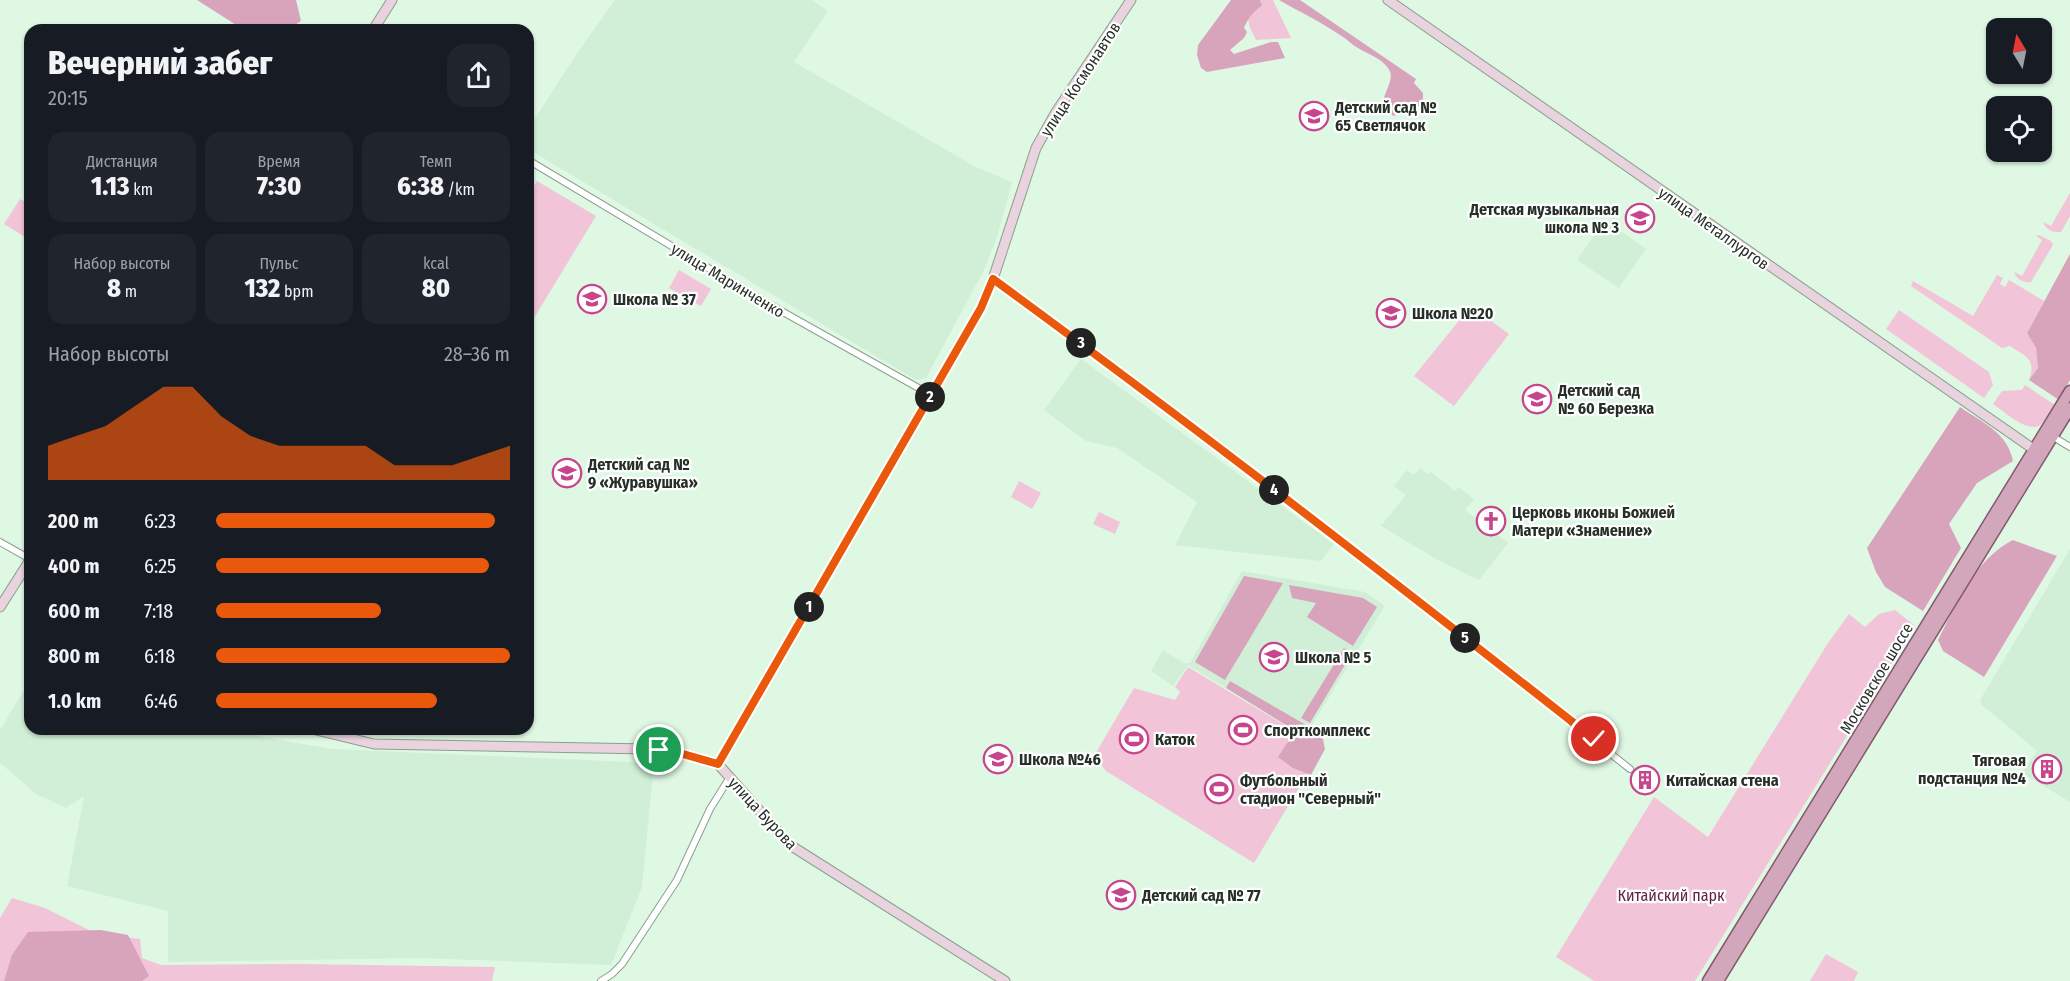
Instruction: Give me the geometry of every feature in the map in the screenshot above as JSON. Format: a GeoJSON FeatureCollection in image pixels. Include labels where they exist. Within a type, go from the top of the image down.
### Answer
{"type":"FeatureCollection","features":[{"type":"Feature","properties":{"kind":"main road"},"geometry":{"type":"LineString","coordinates":[[377,24],[392,0]]}},
{"type":"Feature","properties":{"kind":"main road","name":"улица Космонавтов"},"geometry":{"type":"LineString","coordinates":[[718,764],[981,308],[993,279],[1036,148],[1062,103],[1131,0]]}},
{"type":"Feature","properties":{"kind":"main road","name":"улица Металлургов"},"geometry":{"type":"LineString","coordinates":[[1388,0],[2038,452]]}},
{"type":"Feature","properties":{"kind":"main road","name":"Московское шоссе"},"geometry":{"type":"LineString","coordinates":[[1718,981],[2049,434],[2070,391]]}},
{"type":"Feature","properties":{"kind":"main road","name":"Московское шоссе"},"geometry":{"type":"LineString","coordinates":[[2049,434],[2070,408]]}},
{"type":"Feature","properties":{"kind":"main road","name":"Московское шоссе"},"geometry":{"type":"LineString","coordinates":[[1708,981],[2038,452]]}},
{"type":"Feature","properties":{"kind":"main road"},"geometry":{"type":"LineString","coordinates":[[0,607],[24,569]]}},
{"type":"Feature","properties":{"kind":"main road","name":"улица Бурова"},"geometry":{"type":"LineString","coordinates":[[337,735],[374,744],[650,749],[676,752],[718,764],[790,846],[1005,981]]}},
{"type":"Feature","properties":{"kind":"street","name":"улица Маринченко"},"geometry":{"type":"LineString","coordinates":[[534,164],[760,299],[931,395]]}},
{"type":"Feature","properties":{"kind":"street"},"geometry":{"type":"LineString","coordinates":[[993,279],[1072,336],[1402,588],[1630,769]]}},
{"type":"Feature","properties":{"kind":"street"},"geometry":{"type":"LineString","coordinates":[[2049,434],[2070,447]]}},
{"type":"Feature","properties":{"kind":"street"},"geometry":{"type":"LineString","coordinates":[[0,542],[24,556]]}},
{"type":"Feature","properties":{"kind":"street"},"geometry":{"type":"LineString","coordinates":[[600,981],[612,975],[622,964],[677,880],[710,809],[730,777]]}},
{"type":"Feature","properties":{"kind":"shaded area"},"geometry":{"type":"Polygon","coordinates":[[[197,0],[296,0],[301,21],[296,24],[235,24],[197,0]]]}},
{"type":"Feature","properties":{"kind":"shaded area"},"geometry":{"type":"Polygon","coordinates":[[[615,0],[812,0],[828,11],[794,62],[976,167],[1012,182],[997,237],[984,270],[926,378],[916,380],[534,153],[534,120],[615,0]]]}},
{"type":"Feature","properties":{"kind":"shaded area"},"geometry":{"type":"Polygon","coordinates":[[[1231,0],[1260,0],[1262,6],[1247,21],[1244,28],[1247,32],[1244,38],[1230,50],[1234,54],[1271,42],[1278,42],[1285,58],[1207,72],[1201,68],[1197,55],[1198,45],[1231,0]]]}},
{"type":"Feature","properties":{"kind":"shaded area"},"geometry":{"type":"Polygon","coordinates":[[[1279,0],[1300,0],[1416,79],[1414,83],[1423,93],[1423,102],[1412,114],[1401,108],[1394,116],[1384,106],[1391,74],[1385,64],[1328,27],[1279,0]]]}},
{"type":"Feature","properties":{"kind":"shaded area"},"geometry":{"type":"Polygon","coordinates":[[[1605,220],[1646,249],[1619,288],[1577,260],[1605,220]]]}},
{"type":"Feature","properties":{"kind":"shaded area"},"geometry":{"type":"Polygon","coordinates":[[[2070,254],[2070,380],[2059,400],[2029,380],[2038,368],[2036,348],[2027,333],[2070,254]]]}},
{"type":"Feature","properties":{"kind":"shaded area"},"geometry":{"type":"Polygon","coordinates":[[[1081,359],[1334,544],[1321,561],[1175,545],[1197,502],[1117,448],[1086,441],[1044,410],[1081,359]]]}},
{"type":"Feature","properties":{"kind":"shaded area"},"geometry":{"type":"Polygon","coordinates":[[[1960,407],[2000,435],[2013,461],[1977,483],[1949,524],[1961,548],[1923,611],[1885,587],[1876,572],[1867,548],[1960,407]]]}},
{"type":"Feature","properties":{"kind":"shaded area"},"geometry":{"type":"Polygon","coordinates":[[[1420,468],[1428,474],[1431,472],[1455,491],[1458,487],[1474,499],[1465,510],[1508,543],[1479,580],[1436,559],[1381,526],[1406,495],[1394,486],[1407,470],[1414,475],[1420,468]]]}},
{"type":"Feature","properties":{"kind":"shaded area"},"geometry":{"type":"Polygon","coordinates":[[[2013,540],[2057,556],[1984,677],[1943,651],[1938,640],[1978,570],[1988,558],[2013,540]]]}},
{"type":"Feature","properties":{"kind":"shaded area"},"geometry":{"type":"Polygon","coordinates":[[[2070,549],[2070,802],[2022,773],[2037,751],[1981,704],[1980,700],[2070,549]]]}},
{"type":"Feature","properties":{"kind":"shaded area","name":"Школа № 5"},"geometry":{"type":"Polygon","coordinates":[[[1242,571],[1365,592],[1385,606],[1305,736],[1188,665],[1173,686],[1151,671],[1163,650],[1184,663],[1190,663],[1242,571]]]}},
{"type":"Feature","properties":{"kind":"shaded area"},"geometry":{"type":"Polygon","coordinates":[[[1244,576],[1283,583],[1225,680],[1195,662],[1244,576]]]}},
{"type":"Feature","properties":{"kind":"shaded area"},"geometry":{"type":"Polygon","coordinates":[[[1289,585],[1363,598],[1377,607],[1353,646],[1307,617],[1316,603],[1292,598],[1289,585]]]}},
{"type":"Feature","properties":{"kind":"shaded area"},"geometry":{"type":"Polygon","coordinates":[[[1344,648],[1352,653],[1310,723],[1301,718],[1344,648]]]}},
{"type":"Feature","properties":{"kind":"shaded area"},"geometry":{"type":"Polygon","coordinates":[[[1230,681],[1313,729],[1323,739],[1325,749],[1311,775],[1293,768],[1278,757],[1287,743],[1296,738],[1294,730],[1226,688],[1230,681]]]}},
{"type":"Feature","properties":{"kind":"shaded area"},"geometry":{"type":"Polygon","coordinates":[[[24,690],[24,735],[257,735],[332,749],[654,763],[642,887],[611,965],[419,958],[168,962],[168,911],[67,886],[84,796],[66,808],[36,794],[0,763],[0,730],[24,690]]]}},
{"type":"Feature","properties":{"kind":"shaded area"},"geometry":{"type":"Polygon","coordinates":[[[101,930],[128,935],[149,976],[142,981],[4,981],[12,955],[28,932],[101,930]]]}},
{"type":"Feature","properties":{"kind":"green space"},"geometry":{"type":"Polygon","coordinates":[[[1260,0],[1273,0],[1291,38],[1256,40],[1248,19],[1262,6],[1260,0]]]}},
{"type":"Feature","properties":{"kind":"green space"},"geometry":{"type":"Polygon","coordinates":[[[537,181],[596,216],[534,318],[534,186],[537,181]]]}},
{"type":"Feature","properties":{"kind":"green space"},"geometry":{"type":"Polygon","coordinates":[[[2070,193],[2070,216],[2061,232],[2050,230],[2043,222],[2051,226],[2070,193]]]}},
{"type":"Feature","properties":{"kind":"green space"},"geometry":{"type":"Polygon","coordinates":[[[20,199],[24,201],[24,236],[4,224],[20,199]]]}},
{"type":"Feature","properties":{"kind":"green space"},"geometry":{"type":"Polygon","coordinates":[[[2039,235],[2051,241],[2053,245],[2031,282],[2023,281],[2014,272],[2022,276],[2042,240],[2036,236],[2039,235]]]}},
{"type":"Feature","properties":{"kind":"green space"},"geometry":{"type":"Polygon","coordinates":[[[679,270],[711,289],[701,306],[669,288],[679,270]]]}},
{"type":"Feature","properties":{"kind":"green space"},"geometry":{"type":"Polygon","coordinates":[[[1997,275],[2003,278],[2000,284],[2005,287],[2009,280],[2044,301],[2027,333],[2036,348],[2038,368],[2029,380],[2032,367],[2025,356],[2010,346],[2002,348],[1911,286],[1913,281],[1973,316],[1997,275]]]}},
{"type":"Feature","properties":{"kind":"green space"},"geometry":{"type":"Polygon","coordinates":[[[1471,306],[1509,334],[1454,406],[1414,376],[1471,306]]]}},
{"type":"Feature","properties":{"kind":"green space"},"geometry":{"type":"Polygon","coordinates":[[[1899,310],[1989,372],[1993,385],[1984,398],[1886,329],[1899,310]]]}},
{"type":"Feature","properties":{"kind":"green space"},"geometry":{"type":"Polygon","coordinates":[[[2025,385],[2055,405],[2042,423],[2035,427],[2023,424],[1993,404],[2002,391],[2022,390],[2025,385]]]}},
{"type":"Feature","properties":{"kind":"green space"},"geometry":{"type":"Polygon","coordinates":[[[1019,481],[1041,493],[1032,509],[1011,497],[1019,481]]]}},
{"type":"Feature","properties":{"kind":"green space"},"geometry":{"type":"Polygon","coordinates":[[[1099,512],[1120,522],[1115,534],[1093,524],[1099,512]]]}},
{"type":"Feature","properties":{"kind":"green space","name":"Китайский парк"},"geometry":{"type":"Polygon","coordinates":[[[1895,610],[1915,626],[1695,981],[1594,981],[1556,957],[1654,797],[1708,837],[1828,643],[1849,614],[1865,627],[1879,614],[1895,610]]]}},
{"type":"Feature","properties":{"kind":"green space"},"geometry":{"type":"Polygon","coordinates":[[[1188,667],[1323,748],[1254,863],[1106,771],[1094,756],[1134,688],[1175,700],[1180,692],[1175,687],[1188,667]]]}},
{"type":"Feature","properties":{"kind":"green space"},"geometry":{"type":"Polygon","coordinates":[[[12,898],[45,908],[97,934],[140,939],[142,958],[161,965],[302,964],[495,967],[492,981],[0,981],[0,918],[12,898]]]}},
{"type":"Feature","properties":{"kind":"green space"},"geometry":{"type":"Polygon","coordinates":[[[1826,954],[1858,972],[1854,981],[1810,981],[1826,954]]]}},
{"type":"Feature","properties":{"kind":"place","name":"Детский сад № 65 Светлячок"},"geometry":{"type":"Point","coordinates":[1314,116]}},
{"type":"Feature","properties":{"kind":"place","name":"Детская музыкальная школа № 3"},"geometry":{"type":"Point","coordinates":[1640,218]}},
{"type":"Feature","properties":{"kind":"place","name":"Школа № 37"},"geometry":{"type":"Point","coordinates":[592,299]}},
{"type":"Feature","properties":{"kind":"place","name":"Школа №20"},"geometry":{"type":"Point","coordinates":[1391,313]}},
{"type":"Feature","properties":{"kind":"place","name":"Детский сад № 60 Березка"},"geometry":{"type":"Point","coordinates":[1537,399]}},
{"type":"Feature","properties":{"kind":"place","name":"Детский сад № 9 «Журавушка»"},"geometry":{"type":"Point","coordinates":[567,473]}},
{"type":"Feature","properties":{"kind":"place","name":"Церковь иконы Божией Матери «Знамение»"},"geometry":{"type":"Point","coordinates":[1491,521]}},
{"type":"Feature","properties":{"kind":"place","name":"Школа № 5"},"geometry":{"type":"Point","coordinates":[1274,657]}},
{"type":"Feature","properties":{"kind":"place","name":"Спорткомплекс"},"geometry":{"type":"Point","coordinates":[1243,730]}},
{"type":"Feature","properties":{"kind":"place","name":"Каток"},"geometry":{"type":"Point","coordinates":[1134,739]}},
{"type":"Feature","properties":{"kind":"place","name":"Школа №46"},"geometry":{"type":"Point","coordinates":[998,759]}},
{"type":"Feature","properties":{"kind":"place","name":"Тяговая подстанция №4"},"geometry":{"type":"Point","coordinates":[2047,769]}},
{"type":"Feature","properties":{"kind":"place","name":"Китайская стена"},"geometry":{"type":"Point","coordinates":[1645,780]}},
{"type":"Feature","properties":{"kind":"place","name":"Футбольный стадион \"Северный\""},"geometry":{"type":"Point","coordinates":[1219,789]}},
{"type":"Feature","properties":{"kind":"place","name":"Детский сад № 77"},"geometry":{"type":"Point","coordinates":[1121,895]}},
{"type":"Feature","properties":{"kind":"route"},"geometry":{"type":"LineString","coordinates":[[659,750],[691,755],[718,764],[981,308],[993,279],[1402,588],[1594,739]]}}]}
